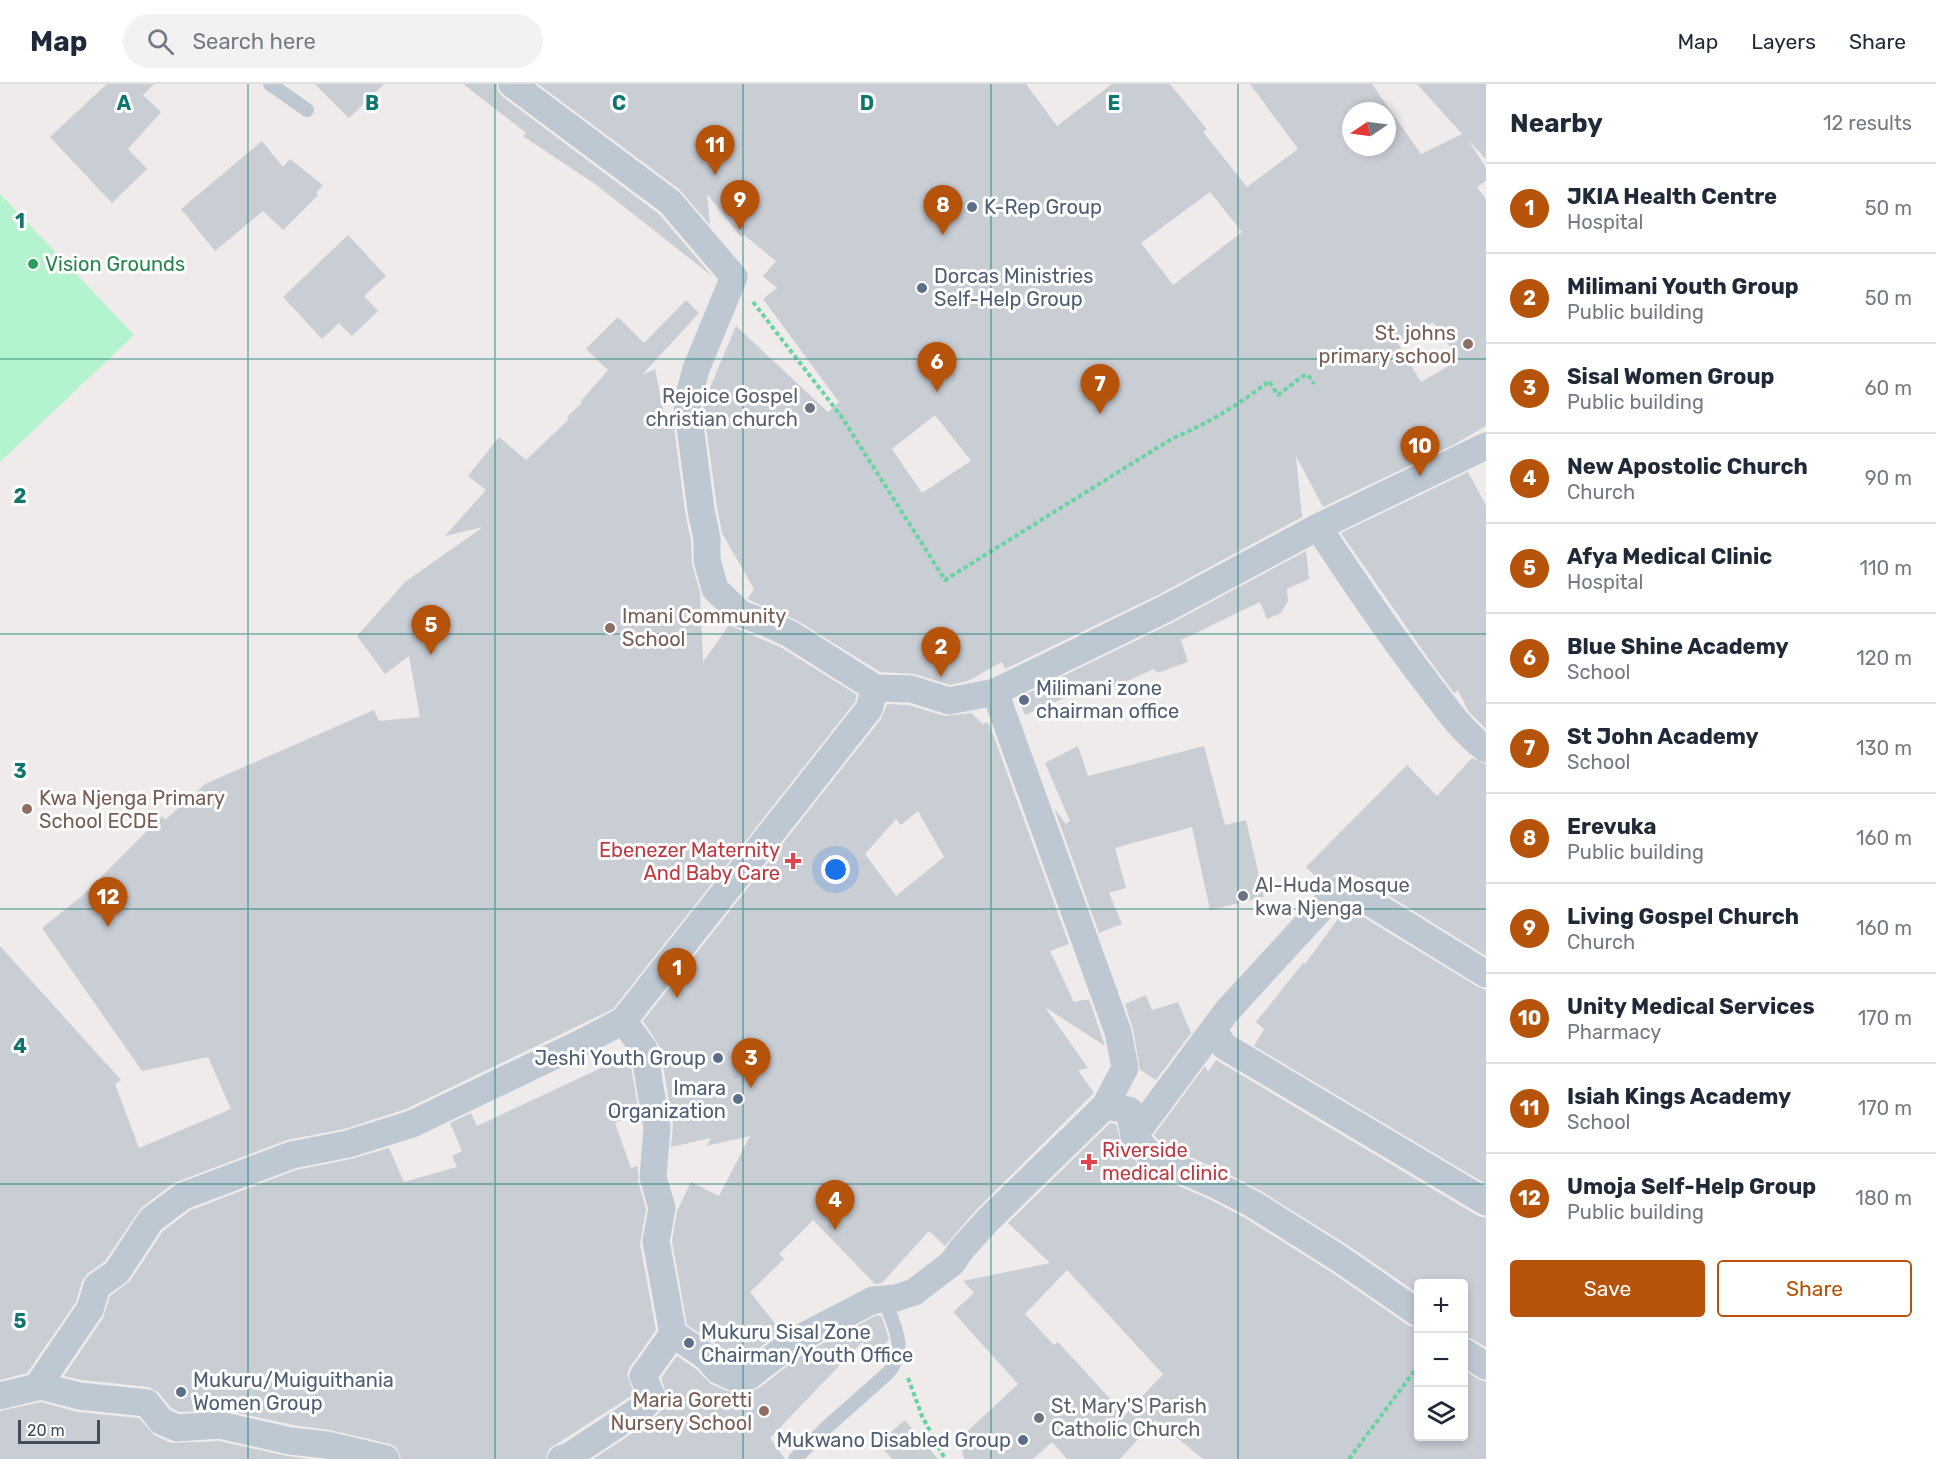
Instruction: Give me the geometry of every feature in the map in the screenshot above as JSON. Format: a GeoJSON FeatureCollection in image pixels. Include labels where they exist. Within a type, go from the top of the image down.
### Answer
{"type":"FeatureCollection","features":[{"type":"Feature","properties":{"kind":"street"},"geometry":{"type":"LineString","coordinates":[[512,84],[670,202],[734,277],[696,369],[687,403],[707,539],[707,560],[715,589],[741,614],[790,634],[875,688],[910,689],[949,701],[995,692],[1165,609],[1318,528],[1486,446]]}},
{"type":"Feature","properties":{"kind":"street"},"geometry":{"type":"LineString","coordinates":[[1318,528],[1393,639],[1454,718],[1474,741],[1486,749]]}},
{"type":"Feature","properties":{"kind":"street"},"geometry":{"type":"LineString","coordinates":[[37,1387],[90,1309],[97,1286],[117,1272],[151,1220],[183,1196],[292,1155],[348,1144],[412,1124],[583,1042],[623,1020],[862,718],[873,699],[875,688]]}},
{"type":"Feature","properties":{"kind":"street"},"geometry":{"type":"LineString","coordinates":[[623,1020],[644,1049],[657,1128],[653,1177],[662,1208],[656,1241],[673,1334],[707,1357],[718,1370],[733,1377],[748,1376],[794,1341],[873,1300],[904,1296],[940,1273],[987,1221],[1105,1106],[1125,1068],[1118,1032],[995,692]]}},
{"type":"Feature","properties":{"kind":"street"},"geometry":{"type":"LineString","coordinates":[[1134,1136],[1227,1011],[1338,890],[1345,889],[1486,974]]}},
{"type":"Feature","properties":{"kind":"street"},"geometry":{"type":"LineString","coordinates":[[1214,1029],[1224,1046],[1486,1202]]}},
{"type":"Feature","properties":{"kind":"street"},"geometry":{"type":"LineString","coordinates":[[1105,1106],[1129,1110],[1134,1136],[1152,1157],[1253,1204],[1414,1310]]}},
{"type":"Feature","properties":{"kind":"street"},"geometry":{"type":"LineString","coordinates":[[561,1459],[570,1456],[641,1409],[651,1397],[643,1376],[673,1334]]}},
{"type":"Feature","properties":{"kind":"street"},"geometry":{"type":"LineString","coordinates":[[1468,1355],[1486,1366]]}},
{"type":"Feature","properties":{"kind":"street"},"geometry":{"type":"LineString","coordinates":[[0,1396],[37,1387],[79,1396],[147,1403],[161,1421],[177,1428],[220,1425],[290,1441],[327,1445],[386,1459]]}},
{"type":"Feature","properties":{"kind":"lane"},"geometry":{"type":"LineString","coordinates":[[270,84],[307,110]]}},
{"type":"Feature","properties":{"kind":"lane"},"geometry":{"type":"LineString","coordinates":[[795,1459],[897,1362],[899,1353],[896,1328],[884,1299]]}},
{"type":"Feature","properties":{"kind":"path"},"geometry":{"type":"LineString","coordinates":[[734,277],[841,416],[945,580],[1173,438],[1234,405],[1269,381],[1278,395],[1303,376],[1308,375],[1314,384]]}},
{"type":"Feature","properties":{"kind":"path"},"geometry":{"type":"LineString","coordinates":[[906,1373],[922,1416],[945,1459]]}},
{"type":"Feature","properties":{"kind":"path"},"geometry":{"type":"LineString","coordinates":[[1349,1459],[1414,1373]]}},
{"type":"Feature","properties":{"kind":"green space","name":"Vision Grounds"},"geometry":{"type":"Polygon","coordinates":[[[0,194],[134,335],[0,462],[0,194]]]}},
{"type":"Feature","properties":{"kind":"building"},"geometry":{"type":"Polygon","coordinates":[[[107,84],[154,84],[143,95],[161,112],[128,149],[147,169],[112,203],[50,137],[107,84]]]}},
{"type":"Feature","properties":{"kind":"building"},"geometry":{"type":"Polygon","coordinates":[[[315,84],[384,84],[349,118],[315,84]]]}},
{"type":"Feature","properties":{"kind":"building"},"geometry":{"type":"Polygon","coordinates":[[[463,84],[497,84],[498,91],[503,97],[659,214],[712,276],[595,184],[523,136],[526,133],[463,84]]]}},
{"type":"Feature","properties":{"kind":"building"},"geometry":{"type":"Polygon","coordinates":[[[538,84],[1026,84],[1057,126],[1112,84],[1170,84],[1207,129],[1203,132],[1247,187],[1298,149],[1250,84],[1372,84],[1385,102],[1342,102],[1342,156],[1396,156],[1396,118],[1421,154],[1462,134],[1417,84],[1486,84],[1486,159],[1468,140],[1486,168],[1486,181],[1477,187],[1486,199],[1486,426],[1453,445],[1323,507],[1296,456],[1302,517],[1158,595],[1005,669],[1002,662],[968,681],[950,685],[915,674],[880,672],[798,621],[749,600],[754,589],[722,533],[703,404],[736,326],[828,412],[839,402],[763,299],[777,288],[763,276],[776,261],[744,235],[741,237],[707,194],[710,225],[679,189],[538,84]],[[1210,192],[1141,243],[1173,285],[1242,232],[1210,192]],[[1433,322],[1398,343],[1421,382],[1459,360],[1433,322]],[[935,415],[892,449],[922,493],[971,461],[935,415]]]}},
{"type":"Feature","properties":{"kind":"building"},"geometry":{"type":"Polygon","coordinates":[[[262,141],[283,167],[290,159],[323,185],[316,193],[318,195],[283,230],[263,211],[215,251],[181,209],[262,141]]]}},
{"type":"Feature","properties":{"kind":"building"},"geometry":{"type":"Polygon","coordinates":[[[348,235],[386,276],[364,296],[378,311],[352,336],[339,323],[322,339],[283,297],[348,235]]]}},
{"type":"Feature","properties":{"kind":"building"},"geometry":{"type":"Polygon","coordinates":[[[686,300],[699,313],[642,375],[655,369],[664,414],[672,412],[691,541],[692,564],[700,592],[703,662],[729,625],[782,648],[857,695],[855,702],[613,1009],[406,1109],[344,1129],[287,1140],[174,1183],[141,1208],[105,1261],[87,1274],[82,1281],[76,1302],[27,1373],[0,1380],[0,946],[121,1080],[115,1084],[139,1148],[231,1109],[208,1057],[142,1071],[42,928],[82,896],[162,816],[165,820],[205,784],[374,710],[379,721],[420,717],[409,656],[385,674],[357,636],[405,582],[483,527],[445,536],[486,490],[468,476],[499,437],[526,460],[569,419],[567,417],[582,403],[580,402],[608,370],[586,349],[618,317],[644,343],[686,300]]]}},
{"type":"Feature","properties":{"kind":"building"},"geometry":{"type":"Polygon","coordinates":[[[1468,472],[1486,505],[1486,729],[1469,712],[1458,690],[1454,693],[1428,658],[1341,533],[1468,472]]]}},
{"type":"Feature","properties":{"kind":"building"},"geometry":{"type":"Polygon","coordinates":[[[1306,551],[1309,579],[1287,589],[1288,601],[1281,613],[1267,619],[1260,602],[1181,640],[1188,662],[1157,673],[1154,669],[1112,688],[1108,679],[1025,715],[1018,698],[1172,623],[1306,551]]]}},
{"type":"Feature","properties":{"kind":"building"},"geometry":{"type":"Polygon","coordinates":[[[887,704],[908,705],[945,716],[971,713],[983,724],[987,722],[990,726],[1069,944],[1050,951],[1074,1002],[1089,999],[1105,1046],[1045,1007],[1088,1068],[1078,1070],[1094,1093],[976,1210],[945,1246],[929,1231],[882,1283],[875,1284],[813,1220],[779,1254],[784,1259],[750,1292],[781,1331],[743,1361],[736,1361],[728,1357],[716,1344],[687,1325],[672,1241],[677,1211],[691,1182],[719,1196],[750,1136],[707,1146],[711,1138],[671,1147],[673,1125],[660,1047],[643,1021],[881,719],[887,704]],[[918,811],[901,825],[896,819],[865,854],[896,896],[944,857],[918,811]]]}},
{"type":"Feature","properties":{"kind":"building"},"geometry":{"type":"Polygon","coordinates":[[[1078,746],[1088,776],[1204,746],[1225,825],[1246,820],[1264,897],[1210,910],[1192,827],[1115,848],[1126,888],[1109,893],[1122,924],[1099,933],[1054,808],[1066,824],[1070,821],[1045,763],[1078,746]]]}},
{"type":"Feature","properties":{"kind":"building"},"geometry":{"type":"Polygon","coordinates":[[[1472,758],[1486,764],[1486,956],[1359,877],[1350,874],[1336,874],[1323,884],[1306,867],[1407,765],[1437,796],[1472,758]]]}},
{"type":"Feature","properties":{"kind":"building"},"geometry":{"type":"Polygon","coordinates":[[[1345,906],[1486,990],[1486,1184],[1254,1046],[1264,1029],[1256,1022],[1303,963],[1305,964],[1346,908],[1345,906]]]}},
{"type":"Feature","properties":{"kind":"building"},"geometry":{"type":"Polygon","coordinates":[[[1146,995],[1152,1010],[1178,1002],[1191,1033],[1156,1080],[1140,1070],[1133,1029],[1125,1004],[1146,995]]]}},
{"type":"Feature","properties":{"kind":"building"},"geometry":{"type":"Polygon","coordinates":[[[629,1055],[639,1114],[615,1123],[631,1168],[638,1166],[638,1181],[646,1209],[640,1244],[656,1330],[627,1374],[634,1394],[549,1449],[546,1459],[401,1459],[397,1448],[390,1444],[224,1410],[180,1412],[171,1408],[159,1393],[149,1387],[64,1376],[103,1318],[110,1296],[130,1281],[163,1231],[191,1210],[296,1170],[351,1159],[389,1148],[404,1182],[457,1167],[452,1156],[462,1151],[450,1123],[471,1113],[477,1126],[629,1055]]]}},
{"type":"Feature","properties":{"kind":"building"},"geometry":{"type":"Polygon","coordinates":[[[1216,1060],[1478,1216],[1486,1218],[1486,1347],[1468,1338],[1468,1279],[1414,1279],[1414,1291],[1349,1246],[1261,1191],[1162,1144],[1154,1135],[1205,1066],[1208,1072],[1216,1060]]]}},
{"type":"Feature","properties":{"kind":"building"},"geometry":{"type":"Polygon","coordinates":[[[1110,1123],[1116,1124],[1122,1146],[1145,1171],[1211,1200],[1245,1218],[1331,1272],[1409,1326],[1414,1327],[1414,1441],[1468,1441],[1468,1373],[1486,1382],[1486,1459],[1203,1459],[1155,1420],[1120,1459],[1067,1459],[1052,1442],[1033,1459],[964,1459],[959,1439],[1018,1384],[953,1312],[974,1293],[963,1281],[1050,1263],[1008,1223],[1110,1123]],[[1067,1270],[1025,1314],[1054,1345],[1058,1342],[1125,1415],[1163,1374],[1067,1270]]]}},
{"type":"Feature","properties":{"kind":"building"},"geometry":{"type":"Polygon","coordinates":[[[877,1315],[882,1317],[889,1340],[872,1354],[862,1342],[770,1438],[785,1459],[593,1459],[650,1422],[664,1408],[668,1399],[661,1378],[677,1356],[696,1369],[711,1384],[727,1391],[750,1392],[759,1388],[803,1354],[877,1315]]]}},
{"type":"Feature","properties":{"kind":"building"},"geometry":{"type":"Polygon","coordinates":[[[41,1402],[77,1412],[139,1418],[154,1435],[171,1443],[219,1441],[310,1459],[0,1459],[0,1411],[41,1402]]]}},
{"type":"Feature","properties":{"kind":"building"},"geometry":{"type":"Polygon","coordinates":[[[905,1420],[938,1459],[892,1459],[878,1443],[905,1420]]]}},
{"type":"Feature","properties":{"kind":"place","name":"Isiah Kings Academy"},"geometry":{"type":"Point","coordinates":[715,175]}},
{"type":"Feature","properties":{"kind":"place","name":"K-Rep Group"},"geometry":{"type":"Point","coordinates":[972,207]}},
{"type":"Feature","properties":{"kind":"place","name":"Living Gospel Church"},"geometry":{"type":"Point","coordinates":[740,230]}},
{"type":"Feature","properties":{"kind":"place","name":"Erevuka"},"geometry":{"type":"Point","coordinates":[943,235]}},
{"type":"Feature","properties":{"kind":"place","name":"Vision Grounds"},"geometry":{"type":"Point","coordinates":[33,264]}},
{"type":"Feature","properties":{"kind":"place","name":"Dorcas Ministries Self-Help Group"},"geometry":{"type":"Point","coordinates":[922,288]}},
{"type":"Feature","properties":{"kind":"place","name":"St. johns primary school"},"geometry":{"type":"Point","coordinates":[1468,344]}},
{"type":"Feature","properties":{"kind":"place","name":"Blue Shine Academy"},"geometry":{"type":"Point","coordinates":[937,392]}},
{"type":"Feature","properties":{"kind":"place","name":"Rejoice Gospel christian church"},"geometry":{"type":"Point","coordinates":[810,408]}},
{"type":"Feature","properties":{"kind":"place","name":"St John Academy"},"geometry":{"type":"Point","coordinates":[1100,414]}},
{"type":"Feature","properties":{"kind":"place","name":"Unity Medical Services"},"geometry":{"type":"Point","coordinates":[1420,476]}},
{"type":"Feature","properties":{"kind":"place","name":"Imani Community School"},"geometry":{"type":"Point","coordinates":[610,628]}},
{"type":"Feature","properties":{"kind":"place","name":"Afya Medical Clinic"},"geometry":{"type":"Point","coordinates":[431,655]}},
{"type":"Feature","properties":{"kind":"place","name":"Milimani Youth Group"},"geometry":{"type":"Point","coordinates":[941,677]}},
{"type":"Feature","properties":{"kind":"place","name":"Milimani zone chairman office"},"geometry":{"type":"Point","coordinates":[1024,700]}},
{"type":"Feature","properties":{"kind":"place","name":"Kwa Njenga Primary School ECDE"},"geometry":{"type":"Point","coordinates":[27,809]}},
{"type":"Feature","properties":{"kind":"place","name":"Ebenezer Maternity And Baby Care"},"geometry":{"type":"Point","coordinates":[793,861]}},
{"type":"Feature","properties":{"kind":"place","name":"Al-Huda Mosque kwa Njenga"},"geometry":{"type":"Point","coordinates":[1243,896]}},
{"type":"Feature","properties":{"kind":"place","name":"Umoja Self-Help Group"},"geometry":{"type":"Point","coordinates":[108,927]}},
{"type":"Feature","properties":{"kind":"place","name":"JKIA Health Centre"},"geometry":{"type":"Point","coordinates":[677,998]}},
{"type":"Feature","properties":{"kind":"place","name":"Jeshi Youth Group"},"geometry":{"type":"Point","coordinates":[718,1058]}},
{"type":"Feature","properties":{"kind":"place","name":"Sisal Women Group"},"geometry":{"type":"Point","coordinates":[751,1088]}},
{"type":"Feature","properties":{"kind":"place","name":"Imara Organization"},"geometry":{"type":"Point","coordinates":[738,1099]}},
{"type":"Feature","properties":{"kind":"place","name":"Riverside medical clinic"},"geometry":{"type":"Point","coordinates":[1089,1162]}},
{"type":"Feature","properties":{"kind":"place","name":"New Apostolic Church"},"geometry":{"type":"Point","coordinates":[835,1230]}},
{"type":"Feature","properties":{"kind":"place","name":"Mukuru Sisal Zone Chairman/Youth Office"},"geometry":{"type":"Point","coordinates":[689,1343]}},
{"type":"Feature","properties":{"kind":"place","name":"Mukuru/Muiguithania Women Group"},"geometry":{"type":"Point","coordinates":[181,1392]}},
{"type":"Feature","properties":{"kind":"place","name":"Maria Goretti Nursery School"},"geometry":{"type":"Point","coordinates":[764,1411]}},
{"type":"Feature","properties":{"kind":"place","name":"St. Mary'S Parish Catholic Church"},"geometry":{"type":"Point","coordinates":[1039,1418]}},
{"type":"Feature","properties":{"kind":"place","name":"Mukwano Disabled Group"},"geometry":{"type":"Point","coordinates":[1023,1440]}}]}
